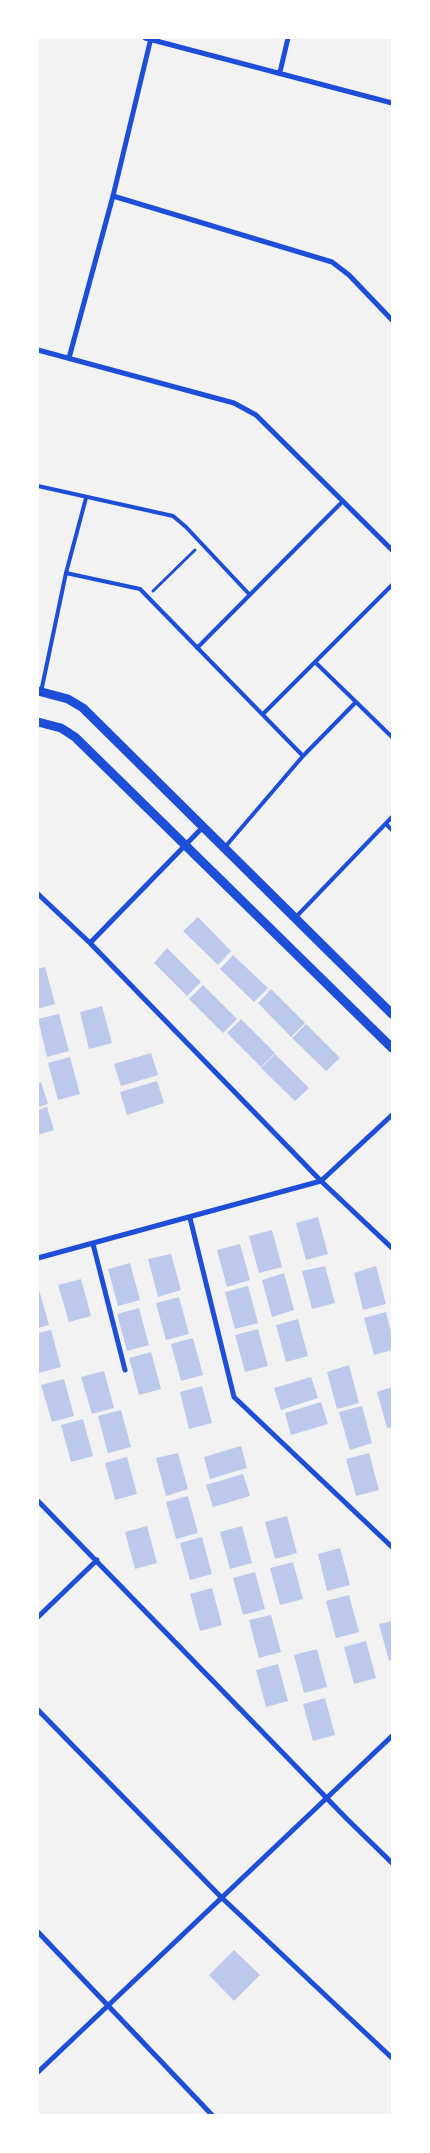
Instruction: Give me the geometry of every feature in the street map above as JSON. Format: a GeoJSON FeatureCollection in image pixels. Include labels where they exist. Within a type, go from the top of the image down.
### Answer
{"type":"FeatureCollection","features":[{"type":"Feature","properties":{"kind":"street"},"geometry":{"type":"LineString","coordinates":[[69,358],[113,196],[148,38],[392,103]]}},
{"type":"Feature","properties":{"kind":"street"},"geometry":{"type":"LineString","coordinates":[[280,72],[288,38]]}},
{"type":"Feature","properties":{"kind":"street"},"geometry":{"type":"LineString","coordinates":[[113,196],[332,262],[349,275],[392,320]]}},
{"type":"Feature","properties":{"kind":"street"},"geometry":{"type":"LineString","coordinates":[[38,350],[234,403],[256,415],[392,550]]}},
{"type":"Feature","properties":{"kind":"street"},"geometry":{"type":"LineString","coordinates":[[39,692],[68,698],[83,708],[392,1014]]}},
{"type":"Feature","properties":{"kind":"street"},"geometry":{"type":"LineString","coordinates":[[38,722],[61,728],[75,737],[392,1048]]}},
{"type":"Feature","properties":{"kind":"street"},"geometry":{"type":"LineString","coordinates":[[90,943],[203,827]]}},
{"type":"Feature","properties":{"kind":"street"},"geometry":{"type":"LineString","coordinates":[[38,894],[90,943],[322,1181],[392,1248]]}},
{"type":"Feature","properties":{"kind":"street"},"geometry":{"type":"LineString","coordinates":[[38,1258],[322,1181],[392,1115]]}},
{"type":"Feature","properties":{"kind":"street"},"geometry":{"type":"LineString","coordinates":[[190,1218],[234,1397],[392,1547]]}},
{"type":"Feature","properties":{"kind":"street"},"geometry":{"type":"LineString","coordinates":[[92,1244],[125,1370]]}},
{"type":"Feature","properties":{"kind":"street"},"geometry":{"type":"LineString","coordinates":[[38,1500],[327,1799],[392,1863]]}},
{"type":"Feature","properties":{"kind":"street"},"geometry":{"type":"LineString","coordinates":[[38,1617],[97,1560]]}},
{"type":"Feature","properties":{"kind":"street"},"geometry":{"type":"LineString","coordinates":[[38,1710],[221,1897],[392,2058]]}},
{"type":"Feature","properties":{"kind":"street"},"geometry":{"type":"LineString","coordinates":[[38,2072],[392,1736]]}},
{"type":"Feature","properties":{"kind":"street"},"geometry":{"type":"LineString","coordinates":[[38,1932],[106,2006],[213,2116]]}},
{"type":"Feature","properties":{"kind":"lane"},"geometry":{"type":"LineString","coordinates":[[38,486],[173,516],[249,594]]}},
{"type":"Feature","properties":{"kind":"lane"},"geometry":{"type":"LineString","coordinates":[[39,692],[66,573],[86,498]]}},
{"type":"Feature","properties":{"kind":"lane"},"geometry":{"type":"LineString","coordinates":[[197,648],[343,501]]}},
{"type":"Feature","properties":{"kind":"lane"},"geometry":{"type":"LineString","coordinates":[[66,573],[140,589],[303,756]]}},
{"type":"Feature","properties":{"kind":"lane"},"geometry":{"type":"LineString","coordinates":[[263,714],[392,584]]}},
{"type":"Feature","properties":{"kind":"lane"},"geometry":{"type":"LineString","coordinates":[[315,662],[392,737]]}},
{"type":"Feature","properties":{"kind":"lane"},"geometry":{"type":"LineString","coordinates":[[225,847],[303,756],[356,702]]}},
{"type":"Feature","properties":{"kind":"lane"},"geometry":{"type":"LineString","coordinates":[[295,918],[392,817]]}},
{"type":"Feature","properties":{"kind":"lane"},"geometry":{"type":"LineString","coordinates":[[386,824],[392,830]]}},
{"type":"Feature","properties":{"kind":"path"},"geometry":{"type":"LineString","coordinates":[[147,597],[202,544]]}},
{"type":"Feature","properties":{"kind":"building"},"geometry":{"type":"Polygon","coordinates":[[[198,917],[231,951],[218,965],[183,931],[198,917]]]}},
{"type":"Feature","properties":{"kind":"building"},"geometry":{"type":"Polygon","coordinates":[[[167,948],[201,982],[187,996],[154,963],[167,948]]]}},
{"type":"Feature","properties":{"kind":"building"},"geometry":{"type":"Polygon","coordinates":[[[233,955],[268,988],[254,1002],[220,969],[233,955]]]}},
{"type":"Feature","properties":{"kind":"building"},"geometry":{"type":"Polygon","coordinates":[[[45,967],[55,1004],[38,1009],[38,969],[45,967]]]}},
{"type":"Feature","properties":{"kind":"building"},"geometry":{"type":"Polygon","coordinates":[[[203,985],[237,1019],[223,1033],[189,999],[203,985]]]}},
{"type":"Feature","properties":{"kind":"building"},"geometry":{"type":"Polygon","coordinates":[[[271,989],[305,1023],[291,1037],[258,1003],[271,989]]]}},
{"type":"Feature","properties":{"kind":"building"},"geometry":{"type":"Polygon","coordinates":[[[102,1006],[112,1043],[89,1049],[80,1012],[102,1006]]]}},
{"type":"Feature","properties":{"kind":"building"},"geometry":{"type":"Polygon","coordinates":[[[59,1014],[69,1051],[47,1057],[38,1019],[59,1014]]]}},
{"type":"Feature","properties":{"kind":"building"},"geometry":{"type":"Polygon","coordinates":[[[241,1019],[275,1053],[261,1067],[227,1033],[241,1019]]]}},
{"type":"Feature","properties":{"kind":"building"},"geometry":{"type":"Polygon","coordinates":[[[306,1024],[340,1058],[326,1071],[292,1038],[306,1024]]]}},
{"type":"Feature","properties":{"kind":"building"},"geometry":{"type":"Polygon","coordinates":[[[151,1053],[158,1075],[121,1086],[114,1064],[151,1053]]]}},
{"type":"Feature","properties":{"kind":"building"},"geometry":{"type":"Polygon","coordinates":[[[275,1054],[309,1088],[295,1101],[261,1068],[275,1054]]]}},
{"type":"Feature","properties":{"kind":"building"},"geometry":{"type":"Polygon","coordinates":[[[70,1057],[80,1094],[58,1100],[48,1063],[70,1057]]]}},
{"type":"Feature","properties":{"kind":"building"},"geometry":{"type":"Polygon","coordinates":[[[157,1081],[164,1103],[127,1115],[120,1092],[157,1081]]]}},
{"type":"Feature","properties":{"kind":"building"},"geometry":{"type":"Polygon","coordinates":[[[41,1082],[48,1104],[38,1107],[38,1083],[41,1082]]]}},
{"type":"Feature","properties":{"kind":"building"},"geometry":{"type":"Polygon","coordinates":[[[47,1107],[54,1130],[38,1135],[38,1110],[47,1107]]]}},
{"type":"Feature","properties":{"kind":"building"},"geometry":{"type":"Polygon","coordinates":[[[318,1217],[328,1254],[306,1260],[296,1223],[318,1217]]]}},
{"type":"Feature","properties":{"kind":"building"},"geometry":{"type":"Polygon","coordinates":[[[272,1230],[282,1267],[259,1273],[249,1236],[272,1230]]]}},
{"type":"Feature","properties":{"kind":"building"},"geometry":{"type":"Polygon","coordinates":[[[240,1244],[250,1280],[227,1287],[217,1250],[240,1244]]]}},
{"type":"Feature","properties":{"kind":"building"},"geometry":{"type":"Polygon","coordinates":[[[171,1254],[181,1290],[158,1297],[148,1259],[171,1254]]]}},
{"type":"Feature","properties":{"kind":"building"},"geometry":{"type":"Polygon","coordinates":[[[130,1263],[140,1300],[118,1306],[108,1269],[130,1263]]]}},
{"type":"Feature","properties":{"kind":"building"},"geometry":{"type":"Polygon","coordinates":[[[325,1266],[335,1303],[312,1309],[302,1271],[325,1266]]]}},
{"type":"Feature","properties":{"kind":"building"},"geometry":{"type":"Polygon","coordinates":[[[376,1266],[386,1304],[363,1310],[354,1273],[376,1266]]]}},
{"type":"Feature","properties":{"kind":"building"},"geometry":{"type":"Polygon","coordinates":[[[284,1273],[294,1310],[272,1317],[262,1280],[284,1273]]]}},
{"type":"Feature","properties":{"kind":"building"},"geometry":{"type":"Polygon","coordinates":[[[81,1279],[91,1316],[69,1322],[58,1285],[81,1279]]]}},
{"type":"Feature","properties":{"kind":"building"},"geometry":{"type":"Polygon","coordinates":[[[38,1286],[49,1325],[38,1328],[38,1286]]]}},
{"type":"Feature","properties":{"kind":"building"},"geometry":{"type":"Polygon","coordinates":[[[248,1286],[258,1323],[235,1329],[225,1292],[248,1286]]]}},
{"type":"Feature","properties":{"kind":"building"},"geometry":{"type":"Polygon","coordinates":[[[179,1297],[189,1334],[166,1340],[156,1303],[179,1297]]]}},
{"type":"Feature","properties":{"kind":"building"},"geometry":{"type":"Polygon","coordinates":[[[139,1308],[149,1345],[127,1351],[117,1314],[139,1308]]]}},
{"type":"Feature","properties":{"kind":"building"},"geometry":{"type":"Polygon","coordinates":[[[386,1312],[392,1336],[392,1350],[374,1355],[364,1318],[386,1312]]]}},
{"type":"Feature","properties":{"kind":"building"},"geometry":{"type":"Polygon","coordinates":[[[298,1319],[308,1356],[286,1362],[276,1325],[298,1319]]]}},
{"type":"Feature","properties":{"kind":"building"},"geometry":{"type":"Polygon","coordinates":[[[258,1329],[268,1366],[245,1372],[235,1335],[258,1329]]]}},
{"type":"Feature","properties":{"kind":"building"},"geometry":{"type":"Polygon","coordinates":[[[51,1330],[61,1367],[39,1373],[38,1333],[51,1330]]]}},
{"type":"Feature","properties":{"kind":"building"},"geometry":{"type":"Polygon","coordinates":[[[193,1338],[203,1375],[181,1381],[171,1344],[193,1338]]]}},
{"type":"Feature","properties":{"kind":"building"},"geometry":{"type":"Polygon","coordinates":[[[151,1352],[161,1389],[139,1395],[129,1358],[151,1352]]]}},
{"type":"Feature","properties":{"kind":"building"},"geometry":{"type":"Polygon","coordinates":[[[349,1365],[359,1403],[337,1409],[327,1372],[349,1365]]]}},
{"type":"Feature","properties":{"kind":"building"},"geometry":{"type":"Polygon","coordinates":[[[104,1371],[114,1408],[92,1414],[81,1377],[104,1371]]]}},
{"type":"Feature","properties":{"kind":"building"},"geometry":{"type":"Polygon","coordinates":[[[311,1377],[318,1398],[281,1410],[274,1388],[311,1377]]]}},
{"type":"Feature","properties":{"kind":"building"},"geometry":{"type":"Polygon","coordinates":[[[64,1379],[74,1416],[52,1422],[41,1385],[64,1379]]]}},
{"type":"Feature","properties":{"kind":"building"},"geometry":{"type":"Polygon","coordinates":[[[202,1386],[212,1423],[189,1429],[180,1392],[202,1386]]]}},
{"type":"Feature","properties":{"kind":"building"},"geometry":{"type":"Polygon","coordinates":[[[392,1387],[392,1427],[387,1428],[377,1392],[392,1387]]]}},
{"type":"Feature","properties":{"kind":"building"},"geometry":{"type":"Polygon","coordinates":[[[321,1402],[328,1424],[291,1435],[285,1413],[321,1402]]]}},
{"type":"Feature","properties":{"kind":"building"},"geometry":{"type":"Polygon","coordinates":[[[362,1406],[372,1443],[350,1450],[339,1412],[362,1406]]]}},
{"type":"Feature","properties":{"kind":"building"},"geometry":{"type":"Polygon","coordinates":[[[121,1410],[131,1447],[108,1453],[98,1416],[121,1410]]]}},
{"type":"Feature","properties":{"kind":"building"},"geometry":{"type":"Polygon","coordinates":[[[83,1419],[93,1456],[71,1462],[61,1425],[83,1419]]]}},
{"type":"Feature","properties":{"kind":"building"},"geometry":{"type":"Polygon","coordinates":[[[241,1446],[247,1468],[210,1479],[204,1457],[241,1446]]]}},
{"type":"Feature","properties":{"kind":"building"},"geometry":{"type":"Polygon","coordinates":[[[178,1453],[188,1489],[166,1496],[156,1458],[178,1453]]]}},
{"type":"Feature","properties":{"kind":"building"},"geometry":{"type":"Polygon","coordinates":[[[369,1453],[379,1490],[356,1496],[346,1459],[369,1453]]]}},
{"type":"Feature","properties":{"kind":"building"},"geometry":{"type":"Polygon","coordinates":[[[127,1457],[137,1494],[115,1500],[105,1463],[127,1457]]]}},
{"type":"Feature","properties":{"kind":"building"},"geometry":{"type":"Polygon","coordinates":[[[243,1474],[250,1496],[213,1507],[206,1485],[243,1474]]]}},
{"type":"Feature","properties":{"kind":"building"},"geometry":{"type":"Polygon","coordinates":[[[188,1496],[198,1533],[176,1539],[166,1502],[188,1496]]]}},
{"type":"Feature","properties":{"kind":"building"},"geometry":{"type":"Polygon","coordinates":[[[287,1516],[297,1553],[275,1559],[265,1522],[287,1516]]]}},
{"type":"Feature","properties":{"kind":"building"},"geometry":{"type":"Polygon","coordinates":[[[147,1526],[157,1563],[135,1569],[125,1532],[147,1526]]]}},
{"type":"Feature","properties":{"kind":"building"},"geometry":{"type":"Polygon","coordinates":[[[242,1526],[252,1563],[230,1569],[220,1532],[242,1526]]]}},
{"type":"Feature","properties":{"kind":"building"},"geometry":{"type":"Polygon","coordinates":[[[202,1537],[212,1574],[190,1580],[180,1543],[202,1537]]]}},
{"type":"Feature","properties":{"kind":"building"},"geometry":{"type":"Polygon","coordinates":[[[340,1548],[350,1585],[327,1591],[318,1554],[340,1548]]]}},
{"type":"Feature","properties":{"kind":"building"},"geometry":{"type":"Polygon","coordinates":[[[293,1562],[303,1599],[280,1605],[270,1568],[293,1562]]]}},
{"type":"Feature","properties":{"kind":"building"},"geometry":{"type":"Polygon","coordinates":[[[255,1572],[265,1609],[243,1615],[233,1578],[255,1572]]]}},
{"type":"Feature","properties":{"kind":"building"},"geometry":{"type":"Polygon","coordinates":[[[212,1588],[222,1625],[200,1631],[190,1594],[212,1588]]]}},
{"type":"Feature","properties":{"kind":"building"},"geometry":{"type":"Polygon","coordinates":[[[349,1595],[359,1632],[336,1638],[326,1601],[349,1595]]]}},
{"type":"Feature","properties":{"kind":"building"},"geometry":{"type":"Polygon","coordinates":[[[271,1615],[281,1652],[259,1658],[249,1620],[271,1615]]]}},
{"type":"Feature","properties":{"kind":"building"},"geometry":{"type":"Polygon","coordinates":[[[392,1621],[392,1660],[389,1661],[379,1624],[392,1621]]]}},
{"type":"Feature","properties":{"kind":"building"},"geometry":{"type":"Polygon","coordinates":[[[366,1641],[376,1678],[354,1684],[344,1647],[366,1641]]]}},
{"type":"Feature","properties":{"kind":"building"},"geometry":{"type":"Polygon","coordinates":[[[317,1649],[327,1687],[304,1693],[294,1655],[317,1649]]]}},
{"type":"Feature","properties":{"kind":"building"},"geometry":{"type":"Polygon","coordinates":[[[278,1664],[288,1701],[266,1707],[256,1670],[278,1664]]]}},
{"type":"Feature","properties":{"kind":"building"},"geometry":{"type":"Polygon","coordinates":[[[325,1698],[335,1735],[313,1741],[303,1704],[325,1698]]]}},
{"type":"Feature","properties":{"kind":"building"},"geometry":{"type":"Polygon","coordinates":[[[234,1950],[260,1975],[234,2001],[209,1975],[234,1950]]]}}]}
